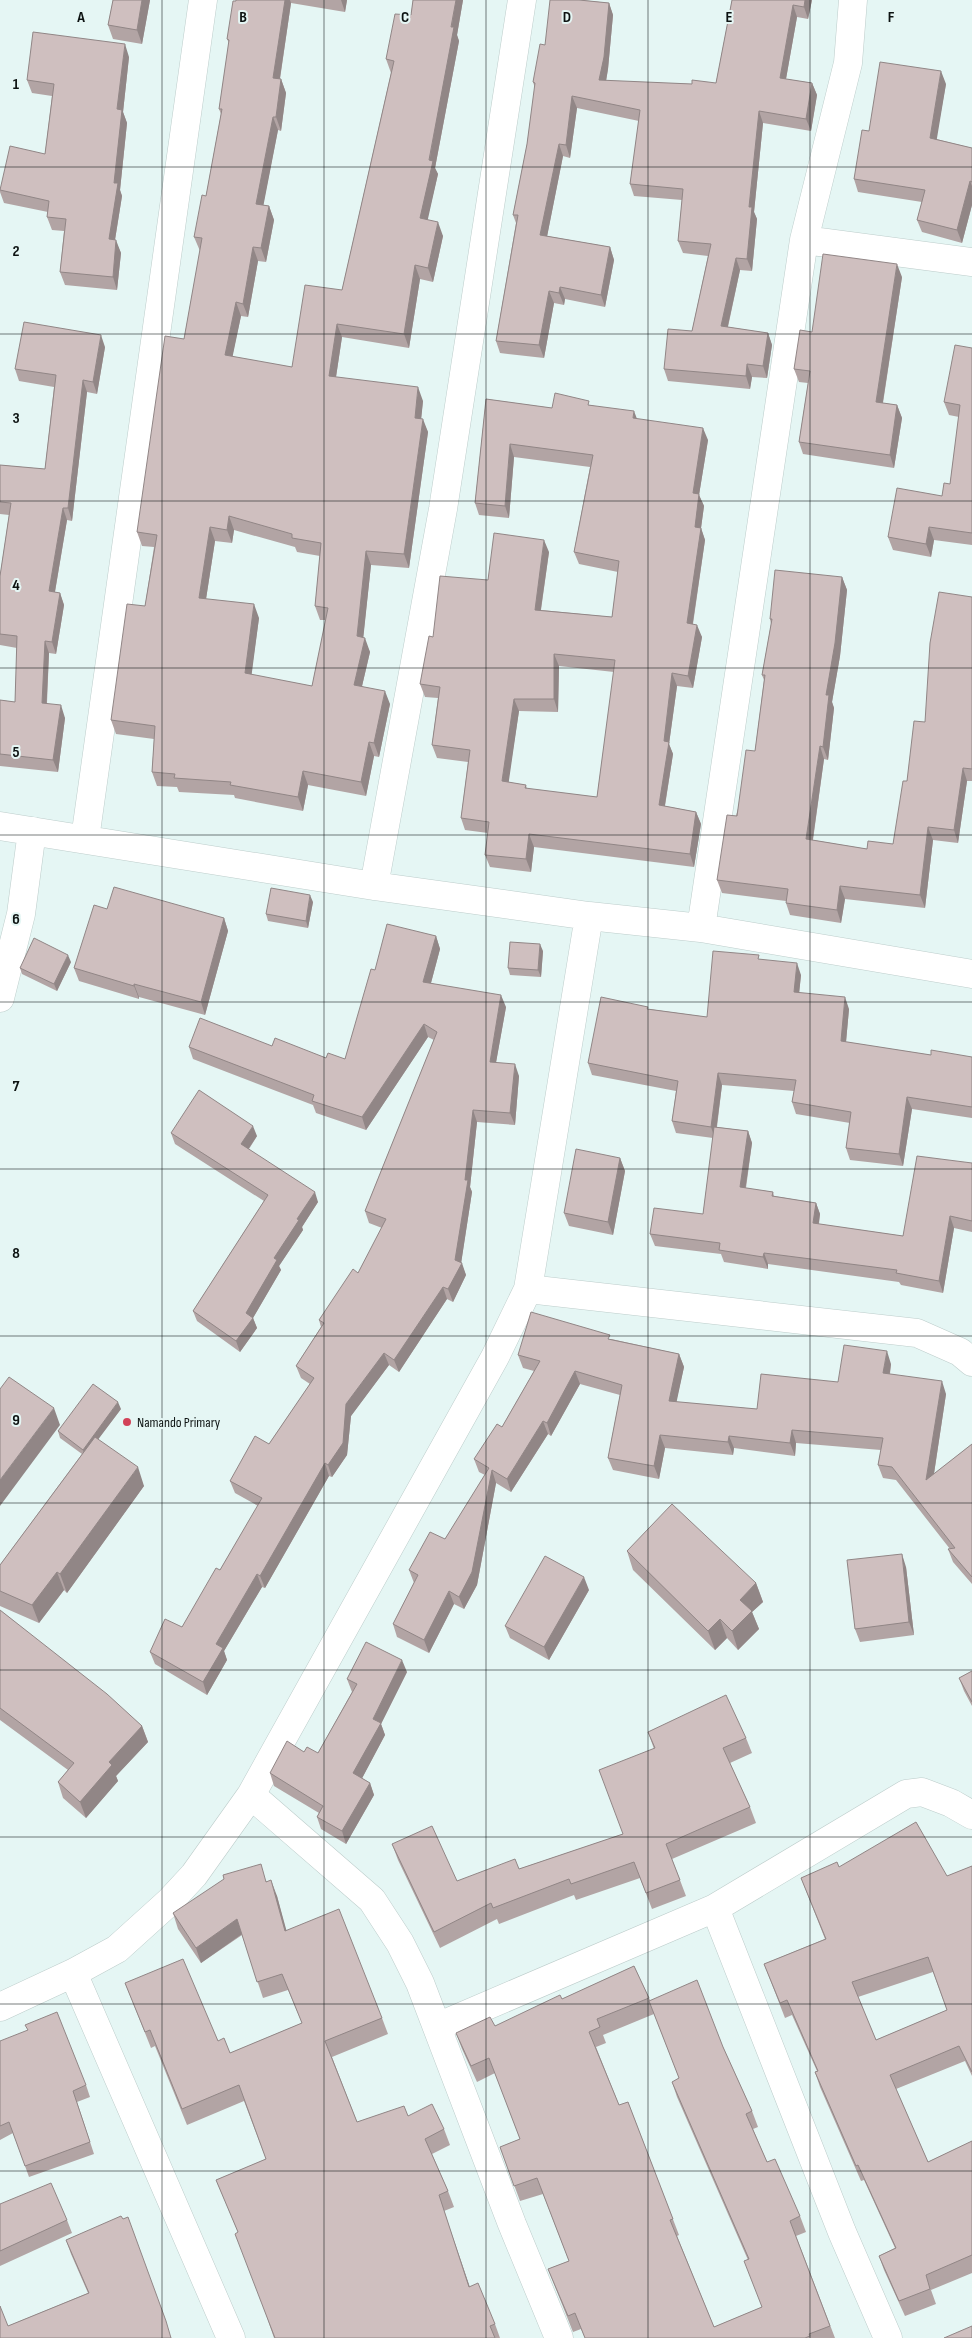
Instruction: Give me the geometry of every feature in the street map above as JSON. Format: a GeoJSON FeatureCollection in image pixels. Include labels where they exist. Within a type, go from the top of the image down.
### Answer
{"type":"FeatureCollection","features":[{"type":"Feature","properties":{"kind":"street"},"geometry":{"type":"LineString","coordinates":[[86,839],[203,0]]}},
{"type":"Feature","properties":{"kind":"street"},"geometry":{"type":"LineString","coordinates":[[374,886],[443,509],[522,0]]}},
{"type":"Feature","properties":{"kind":"street"},"geometry":{"type":"LineString","coordinates":[[701,928],[804,240],[848,63],[852,0]]}},
{"type":"Feature","properties":{"kind":"street"},"geometry":{"type":"LineString","coordinates":[[804,240],[972,262]]}},
{"type":"Feature","properties":{"kind":"street"},"geometry":{"type":"LineString","coordinates":[[0,826],[374,886],[589,916],[701,928],[972,974]]}},
{"type":"Feature","properties":{"kind":"street"},"geometry":{"type":"LineString","coordinates":[[0,998],[21,914],[32,831]]}},
{"type":"Feature","properties":{"kind":"street"},"geometry":{"type":"LineString","coordinates":[[0,2007],[73,1973],[117,1949],[169,1902],[194,1875],[251,1795],[495,1358],[528,1289],[589,916]]}},
{"type":"Feature","properties":{"kind":"street"},"geometry":{"type":"LineString","coordinates":[[528,1289],[917,1333],[960,1352],[972,1362]]}},
{"type":"Feature","properties":{"kind":"street"},"geometry":{"type":"LineString","coordinates":[[437,2027],[715,1908],[906,1794],[922,1792],[952,1803],[972,1815]]}},
{"type":"Feature","properties":{"kind":"street"},"geometry":{"type":"LineString","coordinates":[[251,1795],[372,1900],[400,1943],[416,1975],[437,2027],[512,2224],[559,2338]]}},
{"type":"Feature","properties":{"kind":"street"},"geometry":{"type":"LineString","coordinates":[[715,1908],[842,2232],[888,2338]]}},
{"type":"Feature","properties":{"kind":"street"},"geometry":{"type":"LineString","coordinates":[[73,1973],[232,2338]]}},
{"type":"Feature","properties":{"kind":"building"},"geometry":{"type":"Polygon","coordinates":[[[113,0],[142,0],[137,30],[108,25],[113,0]]]}},
{"type":"Feature","properties":{"kind":"building"},"geometry":{"type":"Polygon","coordinates":[[[285,0],[273,78],[281,79],[276,117],[273,117],[256,204],[269,206],[261,248],[253,247],[243,304],[236,302],[225,355],[292,367],[305,285],[342,290],[394,61],[386,59],[395,14],[411,15],[413,0],[456,0],[451,27],[454,27],[429,160],[433,161],[420,218],[438,222],[428,268],[415,265],[404,334],[337,324],[329,376],[418,387],[415,418],[423,419],[404,554],[366,551],[357,636],[365,638],[354,685],[385,691],[374,743],[369,742],[361,782],[303,771],[298,797],[230,785],[231,782],[174,778],[175,774],[152,772],[155,726],[111,720],[127,604],[145,606],[157,535],[137,532],[165,336],[184,339],[202,238],[194,237],[202,195],[206,196],[222,109],[219,109],[229,40],[227,39],[233,1],[285,0]],[[229,516],[227,530],[210,527],[199,598],[254,604],[245,673],[312,686],[328,608],[315,606],[321,543],[292,538],[292,534],[229,516]]]}},
{"type":"Feature","properties":{"kind":"building"},"geometry":{"type":"Polygon","coordinates":[[[550,0],[609,3],[604,57],[599,80],[692,84],[692,80],[716,83],[732,0],[805,0],[804,7],[793,5],[780,78],[812,83],[806,119],[759,111],[749,207],[752,207],[747,259],[736,258],[721,326],[768,333],[763,366],[747,364],[746,376],[664,369],[668,329],[692,331],[711,244],[678,241],[683,189],[630,184],[640,110],[572,96],[566,145],[559,144],[540,235],[610,247],[601,295],[560,287],[559,293],[549,291],[539,345],[496,341],[518,215],[513,215],[527,144],[535,83],[533,82],[540,44],[545,45],[550,0]]]}},
{"type":"Feature","properties":{"kind":"building"},"geometry":{"type":"Polygon","coordinates":[[[33,32],[125,44],[117,109],[122,110],[114,183],[118,183],[109,239],[116,240],[113,277],[60,272],[66,219],[47,217],[49,201],[0,190],[10,146],[45,154],[54,84],[27,80],[33,32]]]}},
{"type":"Feature","properties":{"kind":"building"},"geometry":{"type":"Polygon","coordinates":[[[880,62],[941,71],[930,138],[972,148],[972,182],[970,181],[957,230],[917,220],[925,190],[854,179],[862,130],[869,131],[880,62]]]}},
{"type":"Feature","properties":{"kind":"building"},"geometry":{"type":"Polygon","coordinates":[[[823,254],[897,264],[876,402],[897,405],[890,455],[799,442],[810,371],[794,369],[800,330],[812,332],[823,254]]]}},
{"type":"Feature","properties":{"kind":"building"},"geometry":{"type":"Polygon","coordinates":[[[24,322],[101,335],[93,382],[83,380],[68,508],[63,508],[49,591],[60,593],[52,642],[45,641],[42,703],[61,705],[53,760],[0,754],[0,700],[15,702],[17,636],[0,634],[0,576],[11,503],[0,502],[0,465],[45,469],[56,375],[15,369],[24,322]]]}},
{"type":"Feature","properties":{"kind":"building"},"geometry":{"type":"Polygon","coordinates":[[[955,345],[972,348],[972,533],[929,527],[926,544],[888,537],[897,488],[942,496],[944,483],[950,484],[960,405],[944,402],[955,345]]]}},
{"type":"Feature","properties":{"kind":"building"},"geometry":{"type":"Polygon","coordinates":[[[555,393],[589,401],[588,405],[634,411],[633,418],[703,428],[693,493],[699,494],[695,527],[701,528],[687,623],[697,625],[688,676],[672,673],[664,741],[669,742],[659,805],[696,812],[690,854],[529,834],[526,859],[485,855],[489,822],[461,818],[470,750],[432,745],[440,687],[420,684],[429,636],[433,637],[440,576],[488,580],[494,533],[544,540],[535,610],[612,617],[619,561],[574,552],[593,455],[510,444],[505,506],[475,503],[486,399],[552,408],[555,393]],[[554,654],[554,699],[514,699],[502,781],[526,785],[525,788],[597,797],[615,660],[554,654]]]}},
{"type":"Feature","properties":{"kind":"building"},"geometry":{"type":"Polygon","coordinates":[[[775,570],[842,577],[835,643],[826,695],[829,695],[823,747],[820,746],[806,839],[867,849],[868,841],[893,844],[903,781],[907,781],[914,721],[925,722],[930,643],[939,592],[972,597],[972,769],[963,768],[954,830],[928,827],[920,895],[840,886],[837,910],[786,903],[788,889],[717,880],[727,815],[737,816],[746,750],[755,751],[765,675],[762,675],[772,619],[770,619],[775,570]]]}},
{"type":"Feature","properties":{"kind":"building"},"geometry":{"type":"Polygon","coordinates":[[[114,887],[224,918],[201,1002],[134,984],[134,986],[74,968],[94,905],[107,909],[114,887]]]}},
{"type":"Feature","properties":{"kind":"building"},"geometry":{"type":"Polygon","coordinates":[[[271,888],[310,895],[306,921],[266,914],[271,888]]]}},
{"type":"Feature","properties":{"kind":"building"},"geometry":{"type":"Polygon","coordinates":[[[387,924],[436,936],[423,982],[501,995],[490,1062],[515,1064],[510,1113],[473,1110],[465,1180],[468,1180],[455,1260],[462,1263],[448,1289],[443,1287],[394,1360],[384,1353],[346,1404],[343,1443],[328,1465],[325,1463],[260,1576],[257,1574],[216,1644],[223,1648],[203,1682],[150,1652],[165,1619],[182,1627],[216,1568],[220,1570],[262,1498],[230,1481],[255,1436],[269,1444],[314,1378],[296,1366],[324,1323],[319,1320],[353,1269],[358,1273],[386,1219],[365,1211],[437,1032],[424,1024],[362,1117],[312,1101],[314,1095],[189,1047],[200,1018],[272,1046],[275,1038],[326,1058],[328,1053],[345,1059],[371,969],[375,970],[387,924]]]}},
{"type":"Feature","properties":{"kind":"building"},"geometry":{"type":"Polygon","coordinates":[[[34,938],[68,955],[54,984],[20,968],[34,938]]]}},
{"type":"Feature","properties":{"kind":"building"},"geometry":{"type":"Polygon","coordinates":[[[510,942],[540,944],[538,970],[508,968],[510,942]]]}},
{"type":"Feature","properties":{"kind":"building"},"geometry":{"type":"Polygon","coordinates":[[[713,951],[759,955],[758,959],[797,963],[794,992],[845,997],[841,1041],[931,1055],[931,1050],[972,1057],[972,1107],[907,1097],[899,1154],[846,1148],[851,1112],[792,1102],[796,1080],[718,1073],[711,1127],[672,1121],[678,1081],[588,1063],[601,997],[648,1007],[647,1009],[707,1017],[713,951]]]}},
{"type":"Feature","properties":{"kind":"building"},"geometry":{"type":"Polygon","coordinates":[[[199,1090],[253,1126],[241,1144],[315,1192],[274,1258],[277,1260],[246,1313],[253,1318],[236,1341],[193,1311],[268,1195],[171,1133],[199,1090]]]}},
{"type":"Feature","properties":{"kind":"building"},"geometry":{"type":"Polygon","coordinates":[[[714,1127],[748,1131],[740,1187],[773,1192],[772,1196],[816,1203],[813,1223],[903,1236],[917,1156],[972,1163],[972,1221],[950,1216],[939,1281],[896,1273],[897,1270],[764,1253],[763,1257],[719,1250],[720,1243],[650,1234],[654,1208],[703,1214],[714,1127]]]}},
{"type":"Feature","properties":{"kind":"building"},"geometry":{"type":"Polygon","coordinates":[[[576,1149],[620,1158],[608,1222],[564,1213],[576,1149]]]}},
{"type":"Feature","properties":{"kind":"building"},"geometry":{"type":"Polygon","coordinates":[[[531,1312],[610,1335],[608,1339],[679,1354],[669,1401],[757,1409],[761,1374],[838,1382],[844,1345],[887,1351],[883,1373],[942,1381],[926,1480],[972,1444],[972,1577],[948,1549],[955,1548],[892,1467],[878,1465],[883,1438],[792,1430],[790,1443],[729,1436],[728,1442],[660,1435],[654,1466],[608,1458],[622,1385],[575,1371],[547,1423],[543,1421],[507,1479],[492,1470],[472,1572],[459,1597],[449,1591],[424,1640],[393,1624],[418,1575],[409,1570],[430,1532],[445,1539],[489,1468],[474,1459],[497,1424],[502,1427],[540,1361],[518,1355],[531,1312]]]}},
{"type":"Feature","properties":{"kind":"building"},"geometry":{"type":"Polygon","coordinates":[[[9,1377],[54,1408],[0,1480],[0,1389],[9,1377]]]}},
{"type":"Feature","properties":{"kind":"building"},"geometry":{"type":"Polygon","coordinates":[[[93,1384],[118,1402],[83,1450],[58,1431],[93,1384]]]}},
{"type":"Feature","properties":{"kind":"building"},"geometry":{"type":"Polygon","coordinates":[[[95,1437],[138,1467],[60,1574],[57,1572],[32,1605],[0,1591],[0,1565],[95,1437]]]}},
{"type":"Feature","properties":{"kind":"building"},"geometry":{"type":"Polygon","coordinates":[[[672,1504],[756,1583],[740,1600],[752,1611],[732,1631],[720,1619],[708,1631],[627,1551],[672,1504]]]}},
{"type":"Feature","properties":{"kind":"building"},"geometry":{"type":"Polygon","coordinates":[[[902,1554],[909,1622],[855,1629],[847,1560],[902,1554]]]}},
{"type":"Feature","properties":{"kind":"building"},"geometry":{"type":"Polygon","coordinates":[[[545,1556],[584,1577],[544,1647],[505,1626],[545,1556]]]}},
{"type":"Feature","properties":{"kind":"building"},"geometry":{"type":"Polygon","coordinates":[[[0,1610],[107,1694],[142,1726],[109,1762],[112,1765],[80,1802],[58,1782],[74,1763],[0,1708],[0,1610]]]}},
{"type":"Feature","properties":{"kind":"building"},"geometry":{"type":"Polygon","coordinates":[[[366,1642],[402,1660],[373,1719],[381,1723],[353,1773],[370,1783],[342,1831],[317,1817],[323,1806],[270,1773],[287,1741],[304,1752],[307,1747],[318,1753],[357,1684],[347,1679],[366,1642]]]}},
{"type":"Feature","properties":{"kind":"building"},"geometry":{"type":"Polygon","coordinates":[[[972,1671],[972,1702],[959,1678],[972,1671]]]}},
{"type":"Feature","properties":{"kind":"building"},"geometry":{"type":"Polygon","coordinates":[[[726,1695],[746,1738],[723,1748],[750,1807],[666,1844],[680,1880],[646,1893],[634,1862],[571,1884],[569,1879],[493,1908],[491,1903],[434,1932],[392,1844],[432,1826],[457,1881],[515,1859],[519,1869],[623,1834],[599,1770],[655,1748],[648,1732],[726,1695]]]}},
{"type":"Feature","properties":{"kind":"building"},"geometry":{"type":"Polygon","coordinates":[[[916,1822],[947,1876],[972,1866],[972,2072],[959,2046],[890,2075],[928,2162],[972,2141],[972,2255],[926,2275],[930,2289],[899,2301],[879,2256],[896,2248],[858,2165],[856,2166],[815,2072],[818,2071],[787,2000],[780,2003],[764,1964],[826,1939],[801,1878],[837,1862],[839,1867],[916,1822]],[[928,1957],[852,1982],[876,2040],[947,2010],[928,1957]]]}},
{"type":"Feature","properties":{"kind":"building"},"geometry":{"type":"Polygon","coordinates":[[[261,1864],[266,1882],[271,1880],[285,1931],[339,1909],[382,2018],[325,2041],[357,2122],[404,2106],[408,2116],[432,2104],[444,2129],[425,2139],[448,2191],[439,2195],[469,2287],[478,2283],[495,2324],[490,2326],[495,2338],[275,2338],[235,2234],[238,2232],[216,2180],[266,2159],[239,2085],[182,2109],[150,2030],[145,2032],[125,1983],[183,1959],[218,2041],[224,2038],[230,2053],[302,2023],[282,1974],[257,1982],[237,1919],[196,1948],[173,1913],[224,1879],[223,1875],[261,1864]]]}},
{"type":"Feature","properties":{"kind":"building"},"geometry":{"type":"Polygon","coordinates":[[[634,1966],[649,1998],[597,2019],[600,2027],[589,2032],[619,2105],[628,2102],[673,2219],[670,2220],[714,2327],[762,2307],[744,2261],[749,2259],[672,2082],[679,2078],[649,2001],[697,1980],[723,2047],[752,2111],[746,2114],[767,2162],[775,2159],[800,2216],[790,2221],[830,2326],[809,2334],[810,2336],[805,2338],[585,2338],[575,2313],[568,2316],[548,2269],[569,2261],[537,2178],[514,2186],[500,2147],[520,2139],[489,2058],[471,2066],[456,2033],[490,2017],[495,2026],[560,1995],[562,1999],[634,1966]]]}},
{"type":"Feature","properties":{"kind":"building"},"geometry":{"type":"Polygon","coordinates":[[[57,2012],[86,2085],[73,2091],[90,2142],[25,2166],[9,2122],[0,2126],[0,2041],[28,2030],[25,2025],[57,2012]]]}},
{"type":"Feature","properties":{"kind":"building"},"geometry":{"type":"Polygon","coordinates":[[[51,2183],[67,2220],[0,2251],[0,2204],[51,2183]]]}},
{"type":"Feature","properties":{"kind":"building"},"geometry":{"type":"Polygon","coordinates":[[[121,2216],[123,2219],[128,2217],[171,2338],[0,2338],[0,2306],[8,2326],[89,2293],[66,2240],[121,2216]]]}},
{"type":"Feature","properties":{"kind":"building"},"geometry":{"type":"Polygon","coordinates":[[[972,2326],[972,2338],[944,2338],[972,2326]]]}},
{"type":"Feature","properties":{"kind":"place","name":"Namando Primary"},"geometry":{"type":"Point","coordinates":[127,1422]}}]}
